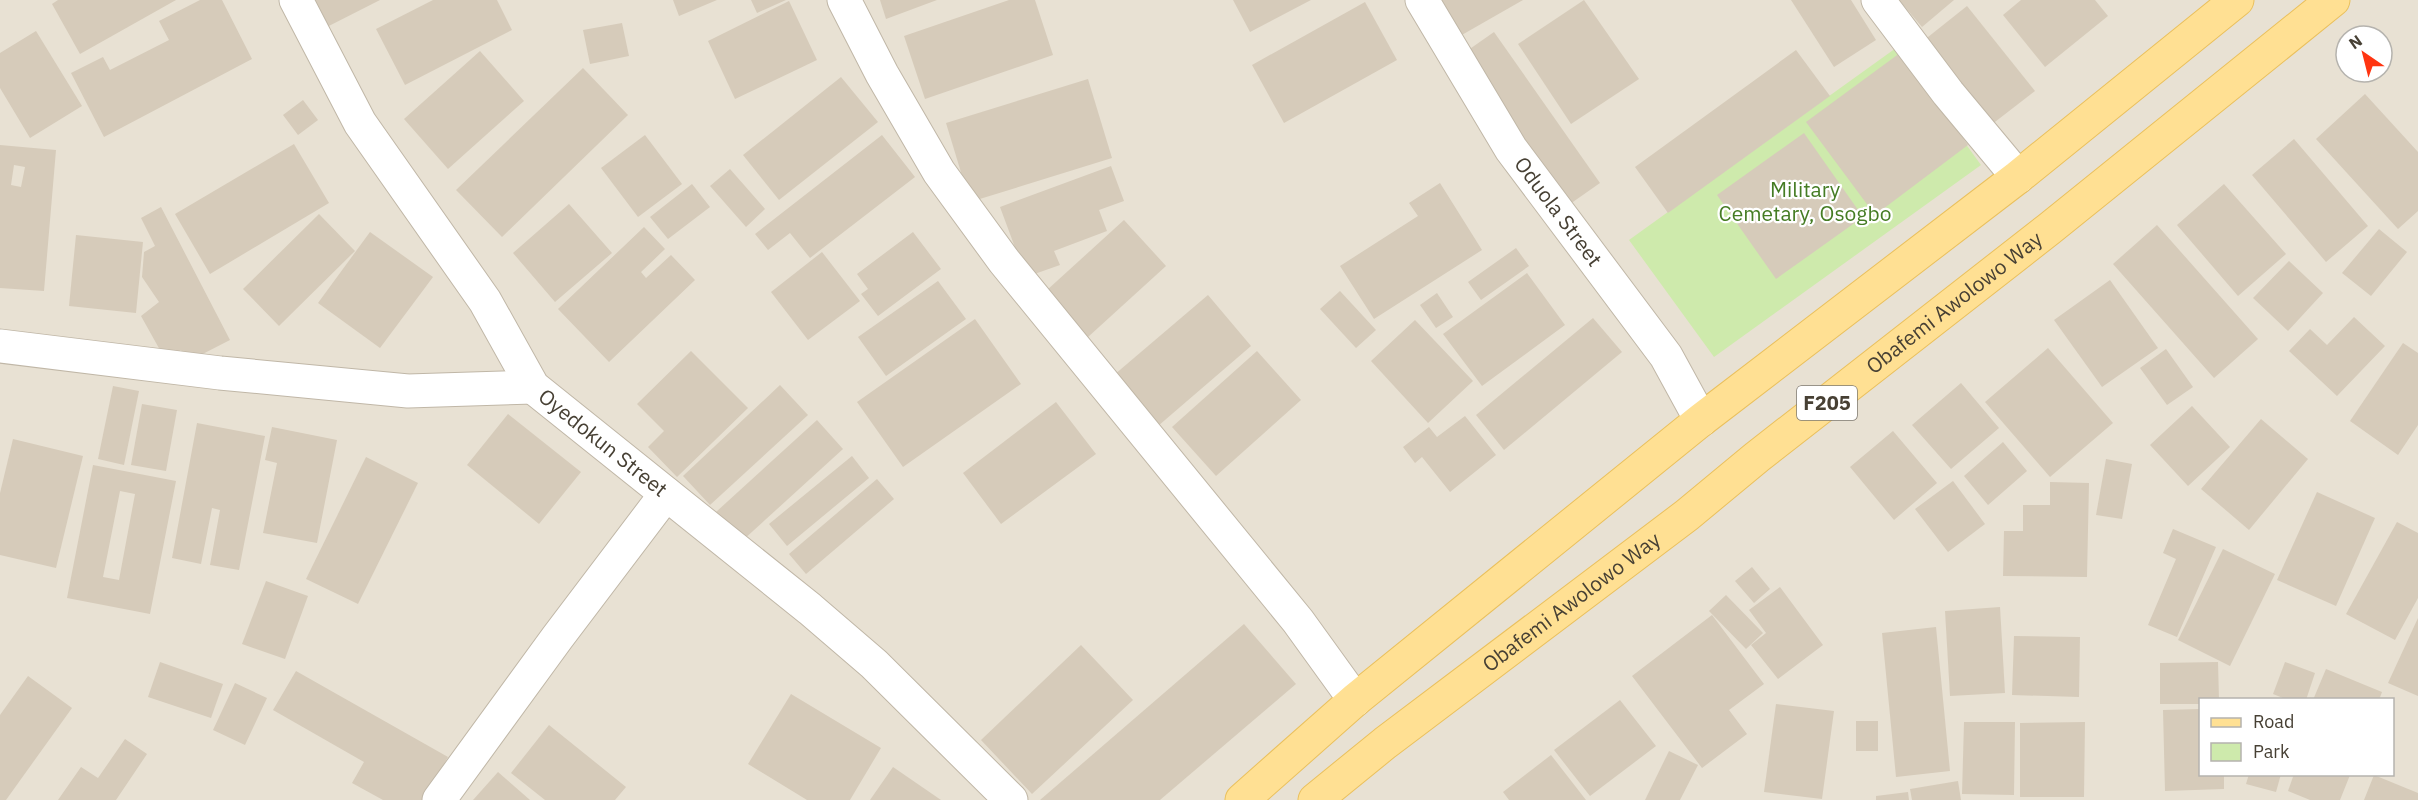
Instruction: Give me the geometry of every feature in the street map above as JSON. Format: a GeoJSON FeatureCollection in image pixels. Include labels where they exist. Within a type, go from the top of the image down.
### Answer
{"type":"FeatureCollection","features":[{"type":"Feature","properties":{"kind":"main road"},"geometry":{"type":"LineString","coordinates":[[1242,800],[1355,700],[1701,420],[2018,177],[2237,0]]}},
{"type":"Feature","properties":{"kind":"main road","name":"Obafemi Awolowo Way"},"geometry":{"type":"LineString","coordinates":[[1315,800],[1385,743],[1687,515],[1757,457],[2049,229],[2333,0]]}},
{"type":"Feature","properties":{"kind":"street","name":"Oyedokun Street"},"geometry":{"type":"LineString","coordinates":[[296,0],[360,123],[485,301],[533,387],[810,609],[874,664],[1011,800]]}},
{"type":"Feature","properties":{"kind":"street"},"geometry":{"type":"LineString","coordinates":[[844,0],[882,74],[939,172],[1004,261],[1298,621],[1355,700]]}},
{"type":"Feature","properties":{"kind":"street","name":"Oduola Street"},"geometry":{"type":"LineString","coordinates":[[1422,0],[1511,149],[1666,356],[1701,420]]}},
{"type":"Feature","properties":{"kind":"street"},"geometry":{"type":"LineString","coordinates":[[1878,0],[1948,93],[2018,177]]}},
{"type":"Feature","properties":{"kind":"street"},"geometry":{"type":"LineString","coordinates":[[0,346],[220,373],[408,391],[533,387]]}},
{"type":"Feature","properties":{"kind":"street"},"geometry":{"type":"LineString","coordinates":[[439,800],[666,494]]}},
{"type":"Feature","properties":{"kind":"shaded area"},"geometry":{"type":"Polygon","coordinates":[[[0,0],[2418,0],[2418,800],[0,800],[0,0]]]}},
{"type":"Feature","properties":{"kind":"green space","name":"Military Cemetary, Osogbo"},"geometry":{"type":"Polygon","coordinates":[[[1896,48],[1981,165],[1714,357],[1629,240],[1896,48]]]}},
{"type":"Feature","properties":{"kind":"building"},"geometry":{"type":"Polygon","coordinates":[[[58,0],[176,0],[80,54],[52,4],[58,0]]]}},
{"type":"Feature","properties":{"kind":"building"},"geometry":{"type":"Polygon","coordinates":[[[200,0],[222,0],[252,59],[104,137],[71,73],[103,57],[110,70],[169,40],[159,21],[200,0]]]}},
{"type":"Feature","properties":{"kind":"building"},"geometry":{"type":"Polygon","coordinates":[[[303,0],[380,0],[319,31],[303,0]]]}},
{"type":"Feature","properties":{"kind":"building"},"geometry":{"type":"Polygon","coordinates":[[[433,0],[497,0],[512,30],[405,85],[376,29],[433,0]]]}},
{"type":"Feature","properties":{"kind":"building"},"geometry":{"type":"Polygon","coordinates":[[[673,0],[717,0],[679,16],[673,0]]]}},
{"type":"Feature","properties":{"kind":"building"},"geometry":{"type":"Polygon","coordinates":[[[751,0],[786,0],[757,13],[751,0]]]}},
{"type":"Feature","properties":{"kind":"building"},"geometry":{"type":"Polygon","coordinates":[[[880,0],[937,0],[886,19],[880,0]]]}},
{"type":"Feature","properties":{"kind":"building"},"geometry":{"type":"Polygon","coordinates":[[[1009,0],[1035,0],[1053,55],[925,99],[904,36],[1009,0]]]}},
{"type":"Feature","properties":{"kind":"building"},"geometry":{"type":"Polygon","coordinates":[[[1233,0],[1311,0],[1250,32],[1233,0]]]}},
{"type":"Feature","properties":{"kind":"building"},"geometry":{"type":"Polygon","coordinates":[[[1440,0],[1523,0],[1460,36],[1440,0]]]}},
{"type":"Feature","properties":{"kind":"building"},"geometry":{"type":"Polygon","coordinates":[[[1584,0],[1639,79],[1571,124],[1518,44],[1584,0]]]}},
{"type":"Feature","properties":{"kind":"building"},"geometry":{"type":"Polygon","coordinates":[[[1791,0],[1851,0],[1876,40],[1834,67],[1791,0]]]}},
{"type":"Feature","properties":{"kind":"building"},"geometry":{"type":"Polygon","coordinates":[[[1899,0],[1954,0],[1922,27],[1899,0]]]}},
{"type":"Feature","properties":{"kind":"building"},"geometry":{"type":"Polygon","coordinates":[[[2021,0],[2095,0],[2108,16],[2045,67],[2003,15],[2021,0]]]}},
{"type":"Feature","properties":{"kind":"building"},"geometry":{"type":"Polygon","coordinates":[[[789,1],[817,60],[735,99],[708,41],[789,1]]]}},
{"type":"Feature","properties":{"kind":"building"},"geometry":{"type":"Polygon","coordinates":[[[1365,2],[1397,60],[1284,123],[1252,65],[1365,2]]]}},
{"type":"Feature","properties":{"kind":"building"},"geometry":{"type":"Polygon","coordinates":[[[1967,6],[2035,91],[1991,125],[1923,41],[1967,6]]]}},
{"type":"Feature","properties":{"kind":"building"},"geometry":{"type":"Polygon","coordinates":[[[622,23],[629,56],[590,64],[583,30],[622,23]]]}},
{"type":"Feature","properties":{"kind":"building"},"geometry":{"type":"Polygon","coordinates":[[[36,31],[82,106],[30,138],[0,88],[0,53],[36,31]]]}},
{"type":"Feature","properties":{"kind":"building"},"geometry":{"type":"Polygon","coordinates":[[[1494,32],[1600,183],[1570,204],[1464,53],[1494,32]]]}},
{"type":"Feature","properties":{"kind":"building"},"geometry":{"type":"Polygon","coordinates":[[[1796,50],[1830,96],[1668,213],[1635,167],[1796,50]]]}},
{"type":"Feature","properties":{"kind":"building"},"geometry":{"type":"Polygon","coordinates":[[[480,51],[524,101],[448,169],[404,119],[480,51]]]}},
{"type":"Feature","properties":{"kind":"building"},"geometry":{"type":"Polygon","coordinates":[[[1900,53],[1968,145],[1875,215],[1806,122],[1900,53]]]}},
{"type":"Feature","properties":{"kind":"building"},"geometry":{"type":"Polygon","coordinates":[[[583,68],[628,115],[502,237],[456,190],[583,68]]]}},
{"type":"Feature","properties":{"kind":"building"},"geometry":{"type":"Polygon","coordinates":[[[841,77],[878,122],[779,200],[743,155],[841,77]]]}},
{"type":"Feature","properties":{"kind":"building"},"geometry":{"type":"Polygon","coordinates":[[[1088,79],[1112,158],[970,202],[946,123],[1088,79]]]}},
{"type":"Feature","properties":{"kind":"building"},"geometry":{"type":"Polygon","coordinates":[[[2365,94],[2418,152],[2418,211],[2398,229],[2316,139],[2365,94]]]}},
{"type":"Feature","properties":{"kind":"building"},"geometry":{"type":"Polygon","coordinates":[[[303,100],[318,120],[298,135],[283,115],[303,100]]]}},
{"type":"Feature","properties":{"kind":"building"},"geometry":{"type":"Polygon","coordinates":[[[1804,133],[1863,217],[1776,279],[1717,195],[1804,133]]]}},
{"type":"Feature","properties":{"kind":"building"},"geometry":{"type":"Polygon","coordinates":[[[645,135],[682,184],[638,217],[601,168],[645,135]]]}},
{"type":"Feature","properties":{"kind":"building"},"geometry":{"type":"Polygon","coordinates":[[[882,135],[915,177],[810,258],[790,233],[768,250],[755,234],[882,135]]]}},
{"type":"Feature","properties":{"kind":"building"},"geometry":{"type":"Polygon","coordinates":[[[2294,139],[2368,226],[2326,262],[2252,175],[2294,139]]]}},
{"type":"Feature","properties":{"kind":"building"},"geometry":{"type":"Polygon","coordinates":[[[294,144],[329,203],[210,274],[175,214],[294,144]]]}},
{"type":"Feature","properties":{"kind":"building"},"geometry":{"type":"Polygon","coordinates":[[[0,145],[56,150],[44,291],[0,288],[0,145]],[[14,165],[11,185],[21,187],[25,167],[14,165]]]}},
{"type":"Feature","properties":{"kind":"building"},"geometry":{"type":"Polygon","coordinates":[[[1111,166],[1124,201],[1099,210],[1107,231],[1054,251],[1060,265],[1026,277],[1000,207],[1111,166]]]}},
{"type":"Feature","properties":{"kind":"building"},"geometry":{"type":"Polygon","coordinates":[[[730,169],[765,209],[746,227],[710,186],[730,169]]]}},
{"type":"Feature","properties":{"kind":"building"},"geometry":{"type":"Polygon","coordinates":[[[1440,183],[1482,250],[1374,319],[1340,266],[1418,216],[1409,203],[1440,183]]]}},
{"type":"Feature","properties":{"kind":"building"},"geometry":{"type":"Polygon","coordinates":[[[692,184],[710,207],[668,239],[650,217],[692,184]]]}},
{"type":"Feature","properties":{"kind":"building"},"geometry":{"type":"Polygon","coordinates":[[[2224,184],[2286,254],[2238,296],[2177,225],[2224,184]]]}},
{"type":"Feature","properties":{"kind":"building"},"geometry":{"type":"Polygon","coordinates":[[[569,204],[612,253],[555,302],[513,253],[569,204]]]}},
{"type":"Feature","properties":{"kind":"building"},"geometry":{"type":"Polygon","coordinates":[[[161,207],[230,340],[187,362],[181,350],[165,359],[141,316],[159,302],[142,277],[144,252],[155,246],[141,218],[161,207]]]}},
{"type":"Feature","properties":{"kind":"building"},"geometry":{"type":"Polygon","coordinates":[[[319,214],[355,251],[279,326],[243,289],[319,214]]]}},
{"type":"Feature","properties":{"kind":"building"},"geometry":{"type":"Polygon","coordinates":[[[1124,220],[1166,266],[1088,337],[1046,291],[1124,220]]]}},
{"type":"Feature","properties":{"kind":"building"},"geometry":{"type":"Polygon","coordinates":[[[2157,225],[2258,339],[2214,378],[2113,264],[2157,225]]]}},
{"type":"Feature","properties":{"kind":"building"},"geometry":{"type":"Polygon","coordinates":[[[644,227],[665,249],[641,272],[646,278],[671,255],[695,280],[609,362],[558,309],[644,227]]]}},
{"type":"Feature","properties":{"kind":"building"},"geometry":{"type":"Polygon","coordinates":[[[2379,229],[2407,252],[2371,296],[2342,273],[2379,229]]]}},
{"type":"Feature","properties":{"kind":"building"},"geometry":{"type":"Polygon","coordinates":[[[370,232],[433,277],[380,348],[318,303],[370,232]]]}},
{"type":"Feature","properties":{"kind":"building"},"geometry":{"type":"Polygon","coordinates":[[[913,232],[941,269],[878,316],[861,294],[868,289],[857,274],[913,232]]]}},
{"type":"Feature","properties":{"kind":"building"},"geometry":{"type":"Polygon","coordinates":[[[76,235],[143,242],[136,313],[69,306],[76,235]]]}},
{"type":"Feature","properties":{"kind":"building"},"geometry":{"type":"Polygon","coordinates":[[[1516,248],[1529,266],[1481,300],[1468,282],[1516,248]]]}},
{"type":"Feature","properties":{"kind":"building"},"geometry":{"type":"Polygon","coordinates":[[[822,252],[860,301],[808,340],[771,292],[822,252]]]}},
{"type":"Feature","properties":{"kind":"building"},"geometry":{"type":"Polygon","coordinates":[[[2289,261],[2323,293],[2288,331],[2253,298],[2289,261]]]}},
{"type":"Feature","properties":{"kind":"building"},"geometry":{"type":"Polygon","coordinates":[[[1527,273],[1565,325],[1482,386],[1443,334],[1527,273]]]}},
{"type":"Feature","properties":{"kind":"building"},"geometry":{"type":"Polygon","coordinates":[[[2110,280],[2158,348],[2102,387],[2054,320],[2110,280]]]}},
{"type":"Feature","properties":{"kind":"building"},"geometry":{"type":"Polygon","coordinates":[[[938,281],[966,319],[886,376],[858,337],[938,281]]]}},
{"type":"Feature","properties":{"kind":"building"},"geometry":{"type":"Polygon","coordinates":[[[1340,291],[1376,330],[1356,348],[1320,309],[1340,291]]]}},
{"type":"Feature","properties":{"kind":"building"},"geometry":{"type":"Polygon","coordinates":[[[1437,293],[1453,317],[1436,328],[1420,305],[1437,293]]]}},
{"type":"Feature","properties":{"kind":"building"},"geometry":{"type":"Polygon","coordinates":[[[1208,295],[1251,346],[1158,426],[1114,375],[1208,295]]]}},
{"type":"Feature","properties":{"kind":"building"},"geometry":{"type":"Polygon","coordinates":[[[2354,317],[2385,346],[2337,396],[2289,351],[2310,329],[2327,345],[2354,317]]]}},
{"type":"Feature","properties":{"kind":"building"},"geometry":{"type":"Polygon","coordinates":[[[1593,318],[1622,352],[1504,450],[1476,415],[1593,318]]]}},
{"type":"Feature","properties":{"kind":"building"},"geometry":{"type":"Polygon","coordinates":[[[975,319],[1021,384],[903,467],[857,402],[975,319]]]}},
{"type":"Feature","properties":{"kind":"building"},"geometry":{"type":"Polygon","coordinates":[[[1415,320],[1473,381],[1428,423],[1371,361],[1415,320]]]}},
{"type":"Feature","properties":{"kind":"building"},"geometry":{"type":"Polygon","coordinates":[[[2403,343],[2418,353],[2418,425],[2398,455],[2350,421],[2403,343]]]}},
{"type":"Feature","properties":{"kind":"building"},"geometry":{"type":"Polygon","coordinates":[[[2048,348],[2113,423],[2050,477],[1985,402],[2048,348]]]}},
{"type":"Feature","properties":{"kind":"building"},"geometry":{"type":"Polygon","coordinates":[[[2166,349],[2193,387],[2167,405],[2140,368],[2166,349]]]}},
{"type":"Feature","properties":{"kind":"building"},"geometry":{"type":"Polygon","coordinates":[[[691,351],[748,408],[677,477],[648,447],[664,431],[637,404],[691,351]]]}},
{"type":"Feature","properties":{"kind":"building"},"geometry":{"type":"Polygon","coordinates":[[[1257,351],[1301,400],[1216,476],[1172,427],[1257,351]]]}},
{"type":"Feature","properties":{"kind":"building"},"geometry":{"type":"Polygon","coordinates":[[[1961,383],[1999,428],[1951,469],[1912,425],[1961,383]]]}},
{"type":"Feature","properties":{"kind":"building"},"geometry":{"type":"Polygon","coordinates":[[[780,385],[808,415],[710,505],[683,476],[780,385]]]}},
{"type":"Feature","properties":{"kind":"building"},"geometry":{"type":"Polygon","coordinates":[[[113,386],[139,391],[124,465],[98,459],[113,386]]]}},
{"type":"Feature","properties":{"kind":"building"},"geometry":{"type":"Polygon","coordinates":[[[1056,402],[1096,454],[1001,524],[963,473],[1056,402]]]}},
{"type":"Feature","properties":{"kind":"building"},"geometry":{"type":"Polygon","coordinates":[[[142,404],[177,410],[166,471],[131,465],[142,404]]]}},
{"type":"Feature","properties":{"kind":"building"},"geometry":{"type":"Polygon","coordinates":[[[2192,406],[2230,447],[2188,486],[2150,445],[2192,406]]]}},
{"type":"Feature","properties":{"kind":"building"},"geometry":{"type":"Polygon","coordinates":[[[508,414],[581,472],[539,524],[467,465],[508,414]]]}},
{"type":"Feature","properties":{"kind":"building"},"geometry":{"type":"Polygon","coordinates":[[[1465,416],[1496,455],[1450,492],[1422,457],[1415,463],[1403,447],[1429,427],[1437,437],[1465,416]]]}},
{"type":"Feature","properties":{"kind":"building"},"geometry":{"type":"Polygon","coordinates":[[[2261,419],[2308,459],[2249,530],[2201,489],[2261,419]]]}},
{"type":"Feature","properties":{"kind":"building"},"geometry":{"type":"Polygon","coordinates":[[[817,420],[843,449],[742,541],[716,512],[817,420]]]}},
{"type":"Feature","properties":{"kind":"building"},"geometry":{"type":"Polygon","coordinates":[[[197,423],[265,436],[239,570],[210,565],[220,510],[212,508],[201,564],[172,558],[197,423]]]}},
{"type":"Feature","properties":{"kind":"building"},"geometry":{"type":"Polygon","coordinates":[[[272,427],[337,440],[317,543],[263,533],[277,463],[265,460],[272,427]]]}},
{"type":"Feature","properties":{"kind":"building"},"geometry":{"type":"Polygon","coordinates":[[[1893,431],[1937,483],[1894,520],[1850,467],[1893,431]]]}},
{"type":"Feature","properties":{"kind":"building"},"geometry":{"type":"Polygon","coordinates":[[[13,439],[83,456],[56,568],[0,555],[0,493],[13,439]]]}},
{"type":"Feature","properties":{"kind":"building"},"geometry":{"type":"Polygon","coordinates":[[[2003,442],[2027,471],[1988,505],[1964,476],[2003,442]]]}},
{"type":"Feature","properties":{"kind":"building"},"geometry":{"type":"Polygon","coordinates":[[[852,456],[869,478],[787,546],[769,524],[852,456]]]}},
{"type":"Feature","properties":{"kind":"building"},"geometry":{"type":"Polygon","coordinates":[[[366,457],[418,483],[358,604],[306,579],[366,457]]]}},
{"type":"Feature","properties":{"kind":"building"},"geometry":{"type":"Polygon","coordinates":[[[2106,459],[2132,464],[2122,519],[2096,515],[2106,459]]]}},
{"type":"Feature","properties":{"kind":"building"},"geometry":{"type":"Polygon","coordinates":[[[93,465],[176,481],[150,614],[67,598],[93,465]],[[120,491],[103,577],[119,580],[135,494],[120,491]]]}},
{"type":"Feature","properties":{"kind":"building"},"geometry":{"type":"Polygon","coordinates":[[[877,479],[894,499],[806,574],[789,554],[877,479]]]}},
{"type":"Feature","properties":{"kind":"building"},"geometry":{"type":"Polygon","coordinates":[[[1953,481],[1985,524],[1948,552],[1915,509],[1953,481]]]}},
{"type":"Feature","properties":{"kind":"building"},"geometry":{"type":"Polygon","coordinates":[[[2050,482],[2089,483],[2087,577],[2003,576],[2004,531],[2023,531],[2023,505],[2050,505],[2050,482]]]}},
{"type":"Feature","properties":{"kind":"building"},"geometry":{"type":"Polygon","coordinates":[[[2317,492],[2375,518],[2336,606],[2277,580],[2317,492]]]}},
{"type":"Feature","properties":{"kind":"building"},"geometry":{"type":"Polygon","coordinates":[[[2397,522],[2418,533],[2418,598],[2395,640],[2346,614],[2397,522]]]}},
{"type":"Feature","properties":{"kind":"building"},"geometry":{"type":"Polygon","coordinates":[[[2173,529],[2216,547],[2177,637],[2148,625],[2176,559],[2163,553],[2173,529]]]}},
{"type":"Feature","properties":{"kind":"building"},"geometry":{"type":"Polygon","coordinates":[[[2223,549],[2275,574],[2230,666],[2178,640],[2223,549]]]}},
{"type":"Feature","properties":{"kind":"building"},"geometry":{"type":"Polygon","coordinates":[[[1752,567],[1770,589],[1754,603],[1735,581],[1752,567]]]}},
{"type":"Feature","properties":{"kind":"building"},"geometry":{"type":"Polygon","coordinates":[[[266,581],[308,596],[285,659],[242,644],[266,581]]]}},
{"type":"Feature","properties":{"kind":"building"},"geometry":{"type":"Polygon","coordinates":[[[1780,587],[1823,645],[1778,679],[1751,645],[1766,633],[1749,610],[1780,587]]]}},
{"type":"Feature","properties":{"kind":"building"},"geometry":{"type":"Polygon","coordinates":[[[1726,595],[1763,633],[1746,649],[1709,611],[1726,595]]]}},
{"type":"Feature","properties":{"kind":"building"},"geometry":{"type":"Polygon","coordinates":[[[2000,607],[2005,693],[1950,696],[1945,611],[2000,607]]]}},
{"type":"Feature","properties":{"kind":"building"},"geometry":{"type":"Polygon","coordinates":[[[1712,615],[1764,684],[1729,710],[1747,734],[1702,768],[1632,676],[1712,615]]]}},
{"type":"Feature","properties":{"kind":"building"},"geometry":{"type":"Polygon","coordinates":[[[2418,618],[2418,696],[2388,683],[2418,618]]]}},
{"type":"Feature","properties":{"kind":"building"},"geometry":{"type":"Polygon","coordinates":[[[1244,624],[1296,684],[1160,800],[1040,800],[1244,624]]]}},
{"type":"Feature","properties":{"kind":"building"},"geometry":{"type":"Polygon","coordinates":[[[1936,627],[1950,771],[1896,777],[1882,633],[1936,627]]]}},
{"type":"Feature","properties":{"kind":"building"},"geometry":{"type":"Polygon","coordinates":[[[2014,636],[2080,637],[2079,697],[2012,695],[2014,636]]]}},
{"type":"Feature","properties":{"kind":"building"},"geometry":{"type":"Polygon","coordinates":[[[1081,645],[1133,700],[1032,794],[981,740],[1081,645]]]}},
{"type":"Feature","properties":{"kind":"building"},"geometry":{"type":"Polygon","coordinates":[[[160,662],[223,684],[211,718],[148,697],[160,662]]]}},
{"type":"Feature","properties":{"kind":"building"},"geometry":{"type":"Polygon","coordinates":[[[2218,662],[2219,698],[2199,698],[2199,704],[2160,704],[2160,663],[2218,662]]]}},
{"type":"Feature","properties":{"kind":"building"},"geometry":{"type":"Polygon","coordinates":[[[2285,662],[2315,673],[2307,698],[2283,698],[2273,694],[2285,662]]]}},
{"type":"Feature","properties":{"kind":"building"},"geometry":{"type":"Polygon","coordinates":[[[2326,669],[2382,692],[2380,698],[2314,698],[2326,669]]]}},
{"type":"Feature","properties":{"kind":"building"},"geometry":{"type":"Polygon","coordinates":[[[296,671],[448,757],[423,800],[383,800],[352,783],[364,762],[273,710],[296,671]]]}},
{"type":"Feature","properties":{"kind":"building"},"geometry":{"type":"Polygon","coordinates":[[[28,676],[72,708],[6,800],[0,800],[0,715],[28,676]]]}},
{"type":"Feature","properties":{"kind":"building"},"geometry":{"type":"Polygon","coordinates":[[[235,683],[267,698],[245,745],[213,730],[235,683]]]}},
{"type":"Feature","properties":{"kind":"building"},"geometry":{"type":"Polygon","coordinates":[[[791,694],[881,748],[850,800],[807,800],[748,764],[791,694]]]}},
{"type":"Feature","properties":{"kind":"building"},"geometry":{"type":"Polygon","coordinates":[[[1620,700],[1656,746],[1590,796],[1554,750],[1620,700]]]}},
{"type":"Feature","properties":{"kind":"building"},"geometry":{"type":"Polygon","coordinates":[[[1776,704],[1834,711],[1822,799],[1764,792],[1776,704]]]}},
{"type":"Feature","properties":{"kind":"building"},"geometry":{"type":"Polygon","coordinates":[[[2199,709],[2199,776],[2224,776],[2224,789],[2165,791],[2163,710],[2199,709]]]}},
{"type":"Feature","properties":{"kind":"building"},"geometry":{"type":"Polygon","coordinates":[[[1856,721],[1878,721],[1878,751],[1856,751],[1856,721]]]}},
{"type":"Feature","properties":{"kind":"building"},"geometry":{"type":"Polygon","coordinates":[[[1964,722],[2015,722],[2014,795],[1962,794],[1964,722]]]}},
{"type":"Feature","properties":{"kind":"building"},"geometry":{"type":"Polygon","coordinates":[[[2085,722],[2084,797],[2020,797],[2020,723],[2085,722]]]}},
{"type":"Feature","properties":{"kind":"building"},"geometry":{"type":"Polygon","coordinates":[[[549,725],[626,787],[615,800],[545,800],[511,773],[549,725]]]}},
{"type":"Feature","properties":{"kind":"building"},"geometry":{"type":"Polygon","coordinates":[[[125,739],[147,754],[116,800],[58,800],[81,767],[98,778],[125,739]]]}},
{"type":"Feature","properties":{"kind":"building"},"geometry":{"type":"Polygon","coordinates":[[[1669,751],[1698,765],[1680,800],[1645,800],[1669,751]]]}},
{"type":"Feature","properties":{"kind":"building"},"geometry":{"type":"Polygon","coordinates":[[[1551,755],[1586,800],[1509,800],[1503,792],[1551,755]]]}},
{"type":"Feature","properties":{"kind":"building"},"geometry":{"type":"Polygon","coordinates":[[[893,767],[941,800],[870,800],[893,767]]]}},
{"type":"Feature","properties":{"kind":"building"},"geometry":{"type":"Polygon","coordinates":[[[498,772],[530,800],[473,800],[498,772]]]}},
{"type":"Feature","properties":{"kind":"building"},"geometry":{"type":"Polygon","coordinates":[[[2248,776],[2280,776],[2276,792],[2246,784],[2248,776]]]}},
{"type":"Feature","properties":{"kind":"building"},"geometry":{"type":"Polygon","coordinates":[[[2293,776],[2350,776],[2340,800],[2310,800],[2288,791],[2293,776]]]}},
{"type":"Feature","properties":{"kind":"building"},"geometry":{"type":"Polygon","coordinates":[[[2374,776],[2418,793],[2418,800],[2364,800],[2374,776]]]}},
{"type":"Feature","properties":{"kind":"building"},"geometry":{"type":"Polygon","coordinates":[[[1958,781],[1961,800],[1912,800],[1910,789],[1958,781]]]}},
{"type":"Feature","properties":{"kind":"building"},"geometry":{"type":"Polygon","coordinates":[[[1908,792],[1909,800],[1876,800],[1876,796],[1908,792]]]}}]}
